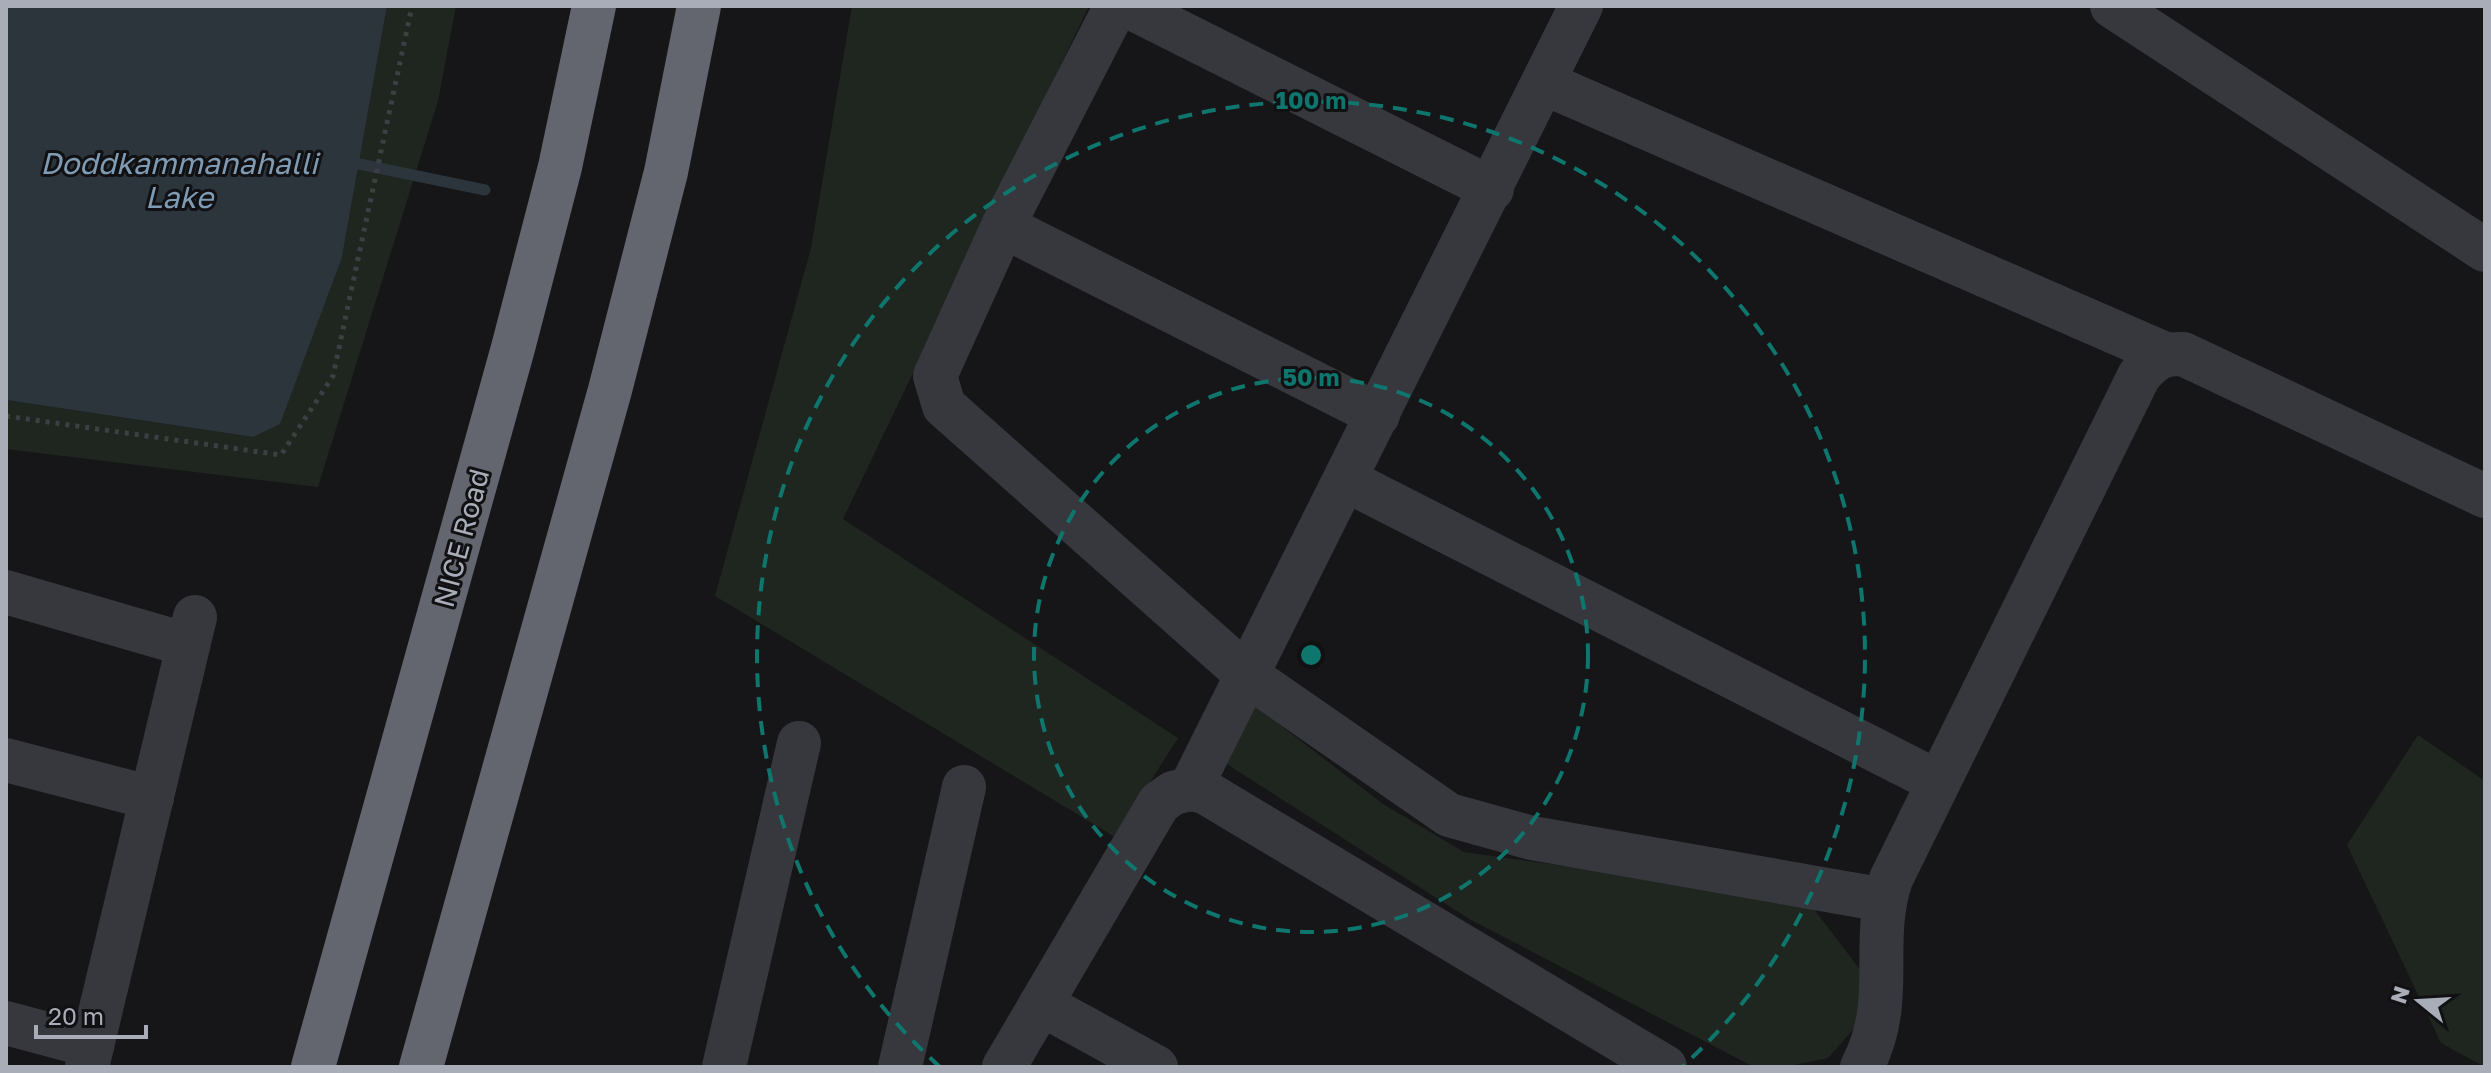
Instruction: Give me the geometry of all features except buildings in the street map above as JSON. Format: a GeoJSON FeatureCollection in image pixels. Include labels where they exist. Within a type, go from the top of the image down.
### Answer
{"type":"FeatureCollection","features":[{"type":"Feature","properties":{"kind":"highway","name":"NICE Road"},"geometry":{"type":"LineString","coordinates":[[313,1067],[521,318],[560,167],[594,6]]}},
{"type":"Feature","properties":{"kind":"highway"},"geometry":{"type":"LineString","coordinates":[[421,1067],[610,390],[666,172],[699,6]]}},
{"type":"Feature","properties":{"kind":"street"},"geometry":{"type":"LineString","coordinates":[[1116,6],[1003,226],[935,376],[944,406],[1247,675],[1449,815],[1532,838],[1884,900]]}},
{"type":"Feature","properties":{"kind":"street"},"geometry":{"type":"LineString","coordinates":[[1128,6],[1492,189]]}},
{"type":"Feature","properties":{"kind":"street"},"geometry":{"type":"LineString","coordinates":[[1190,789],[1581,6]]}},
{"type":"Feature","properties":{"kind":"street"},"geometry":{"type":"LineString","coordinates":[[2112,6],[2485,250]]}},
{"type":"Feature","properties":{"kind":"street"},"geometry":{"type":"LineString","coordinates":[[1544,83],[2165,354],[2183,354],[2485,496]]}},
{"type":"Feature","properties":{"kind":"street"},"geometry":{"type":"LineString","coordinates":[[1003,226],[1378,415]]}},
{"type":"Feature","properties":{"kind":"street"},"geometry":{"type":"LineString","coordinates":[[1862,1067],[1872,1047],[1883,999],[1884,900],[1938,782],[2139,376],[2165,354]]}},
{"type":"Feature","properties":{"kind":"street"},"geometry":{"type":"LineString","coordinates":[[1346,480],[1938,782]]}},
{"type":"Feature","properties":{"kind":"street"},"geometry":{"type":"LineString","coordinates":[[6,592],[192,631],[90,1056],[6,1023]]}},
{"type":"Feature","properties":{"kind":"street"},"geometry":{"type":"LineString","coordinates":[[724,1067],[799,743]]}},
{"type":"Feature","properties":{"kind":"street"},"geometry":{"type":"LineString","coordinates":[[6,760],[152,798]]}},
{"type":"Feature","properties":{"kind":"street"},"geometry":{"type":"LineString","coordinates":[[900,1067],[964,787]]}},
{"type":"Feature","properties":{"kind":"street"},"geometry":{"type":"LineString","coordinates":[[1004,1067],[1159,803],[1173,793],[1190,789],[1205,792],[1665,1067]]}},
{"type":"Feature","properties":{"kind":"street"},"geometry":{"type":"LineString","coordinates":[[1041,1004],[1156,1067]]}},
{"type":"Feature","properties":{"kind":"path"},"geometry":{"type":"LineString","coordinates":[[6,416],[281,455],[333,376],[412,6]]}},
{"type":"Feature","properties":{"kind":"shaded area"},"geometry":{"type":"Polygon","coordinates":[[[387,6],[456,6],[438,101],[318,487],[6,449],[6,400],[253,437],[342,257],[387,6]]]}},
{"type":"Feature","properties":{"kind":"shaded area"},"geometry":{"type":"Polygon","coordinates":[[[852,6],[1089,6],[843,519],[1178,738],[1115,837],[715,596],[811,248],[852,6]]]}},
{"type":"Feature","properties":{"kind":"shaded area"},"geometry":{"type":"Polygon","coordinates":[[[1254,705],[1383,804],[1464,852],[1807,900],[1865,976],[1866,1015],[1828,1058],[1785,1067],[1754,1067],[1471,920],[1225,763],[1254,705]]]}},
{"type":"Feature","properties":{"kind":"shaded area"},"geometry":{"type":"Polygon","coordinates":[[[2418,735],[2485,781],[2485,1067],[2441,1043],[2347,845],[2418,735]]]}},
{"type":"Feature","properties":{"kind":"water","name":"Doddkammanahalli Lake"},"geometry":{"type":"Polygon","coordinates":[[[6,6],[387,6],[342,257],[280,424],[253,437],[6,400],[6,6]]]}},
{"type":"Feature","properties":{"kind":"waterway"},"geometry":{"type":"LineString","coordinates":[[345,161],[485,190]]}}]}
